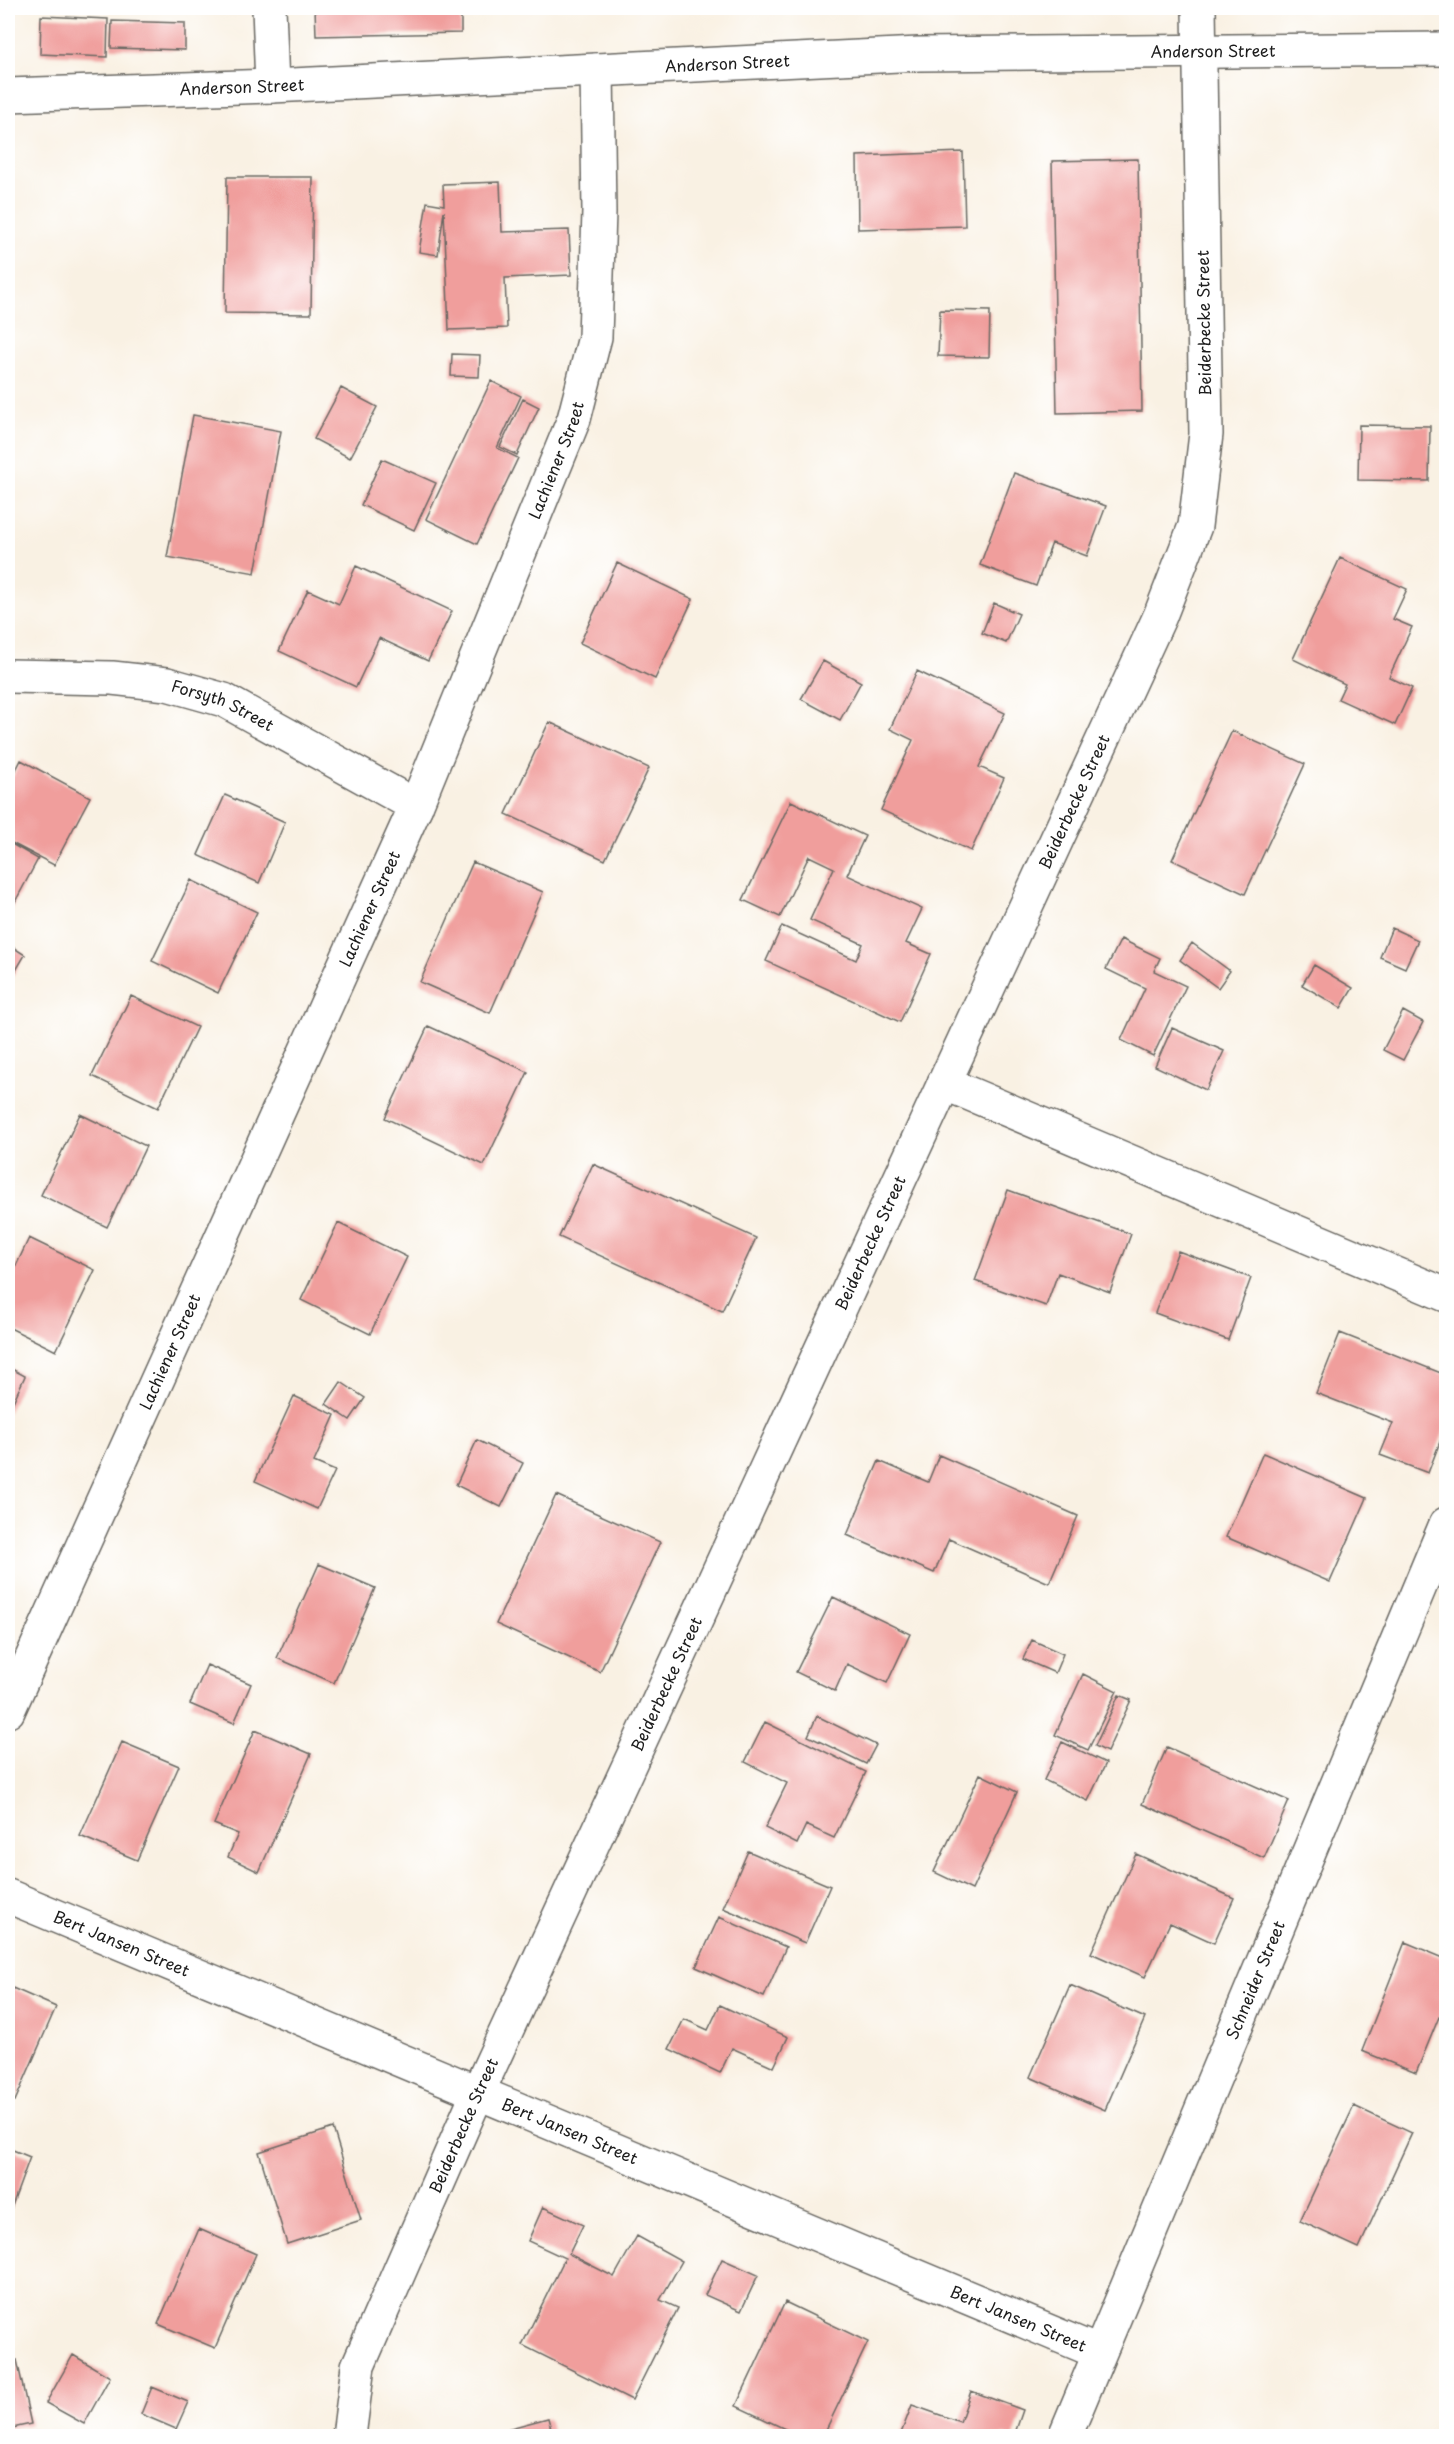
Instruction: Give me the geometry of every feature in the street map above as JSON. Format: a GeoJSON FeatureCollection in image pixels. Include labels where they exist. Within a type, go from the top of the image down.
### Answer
{"type":"FeatureCollection","features":[{"type":"Feature","properties":{"kind":"street"},"geometry":{"type":"LineString","coordinates":[[269,8],[272,86]]}},
{"type":"Feature","properties":{"kind":"street","name":"Beiderbecke Street"},"geometry":{"type":"LineString","coordinates":[[349,2436],[358,2366],[478,2092],[1160,616],[1195,526],[1206,434],[1199,8]]}},
{"type":"Feature","properties":{"kind":"street","name":"Anderson Street"},"geometry":{"type":"LineString","coordinates":[[8,94],[272,86],[919,54],[1446,49]]}},
{"type":"Feature","properties":{"kind":"street","name":"Lachiener Street"},"geometry":{"type":"LineString","coordinates":[[8,1711],[416,806],[570,429],[595,337],[599,212],[597,70]]}},
{"type":"Feature","properties":{"kind":"street","name":"Forsyth Street"},"geometry":{"type":"LineString","coordinates":[[8,676],[112,678],[167,684],[224,700],[416,806]]}},
{"type":"Feature","properties":{"kind":"street"},"geometry":{"type":"LineString","coordinates":[[944,1083],[1446,1295]]}},
{"type":"Feature","properties":{"kind":"street","name":"Schneider Street"},"geometry":{"type":"LineString","coordinates":[[1065,2436],[1098,2352],[1446,1524]]}},
{"type":"Feature","properties":{"kind":"street","name":"Bert Jansen Street"},"geometry":{"type":"LineString","coordinates":[[8,1896],[1098,2352]]}},
{"type":"Feature","properties":{"kind":"building"},"geometry":{"type":"Polygon","coordinates":[[[315,8],[461,8],[461,33],[316,36],[315,8]]]}},
{"type":"Feature","properties":{"kind":"building"},"geometry":{"type":"Polygon","coordinates":[[[41,16],[108,19],[107,57],[40,54],[41,16]]]}},
{"type":"Feature","properties":{"kind":"building"},"geometry":{"type":"Polygon","coordinates":[[[112,21],[185,23],[185,50],[111,48],[112,21]]]}},
{"type":"Feature","properties":{"kind":"building"},"geometry":{"type":"Polygon","coordinates":[[[963,152],[965,226],[858,229],[857,156],[963,152]]]}},
{"type":"Feature","properties":{"kind":"building"},"geometry":{"type":"Polygon","coordinates":[[[1138,159],[1142,411],[1057,413],[1052,161],[1138,159]]]}},
{"type":"Feature","properties":{"kind":"building"},"geometry":{"type":"Polygon","coordinates":[[[227,177],[313,177],[311,314],[225,313],[227,177]]]}},
{"type":"Feature","properties":{"kind":"building"},"geometry":{"type":"Polygon","coordinates":[[[500,182],[502,232],[569,230],[571,275],[505,278],[507,328],[449,330],[444,211],[438,255],[419,252],[427,202],[444,205],[443,184],[500,182]]]}},
{"type":"Feature","properties":{"kind":"building"},"geometry":{"type":"Polygon","coordinates":[[[940,310],[990,311],[989,357],[938,356],[940,310]]]}},
{"type":"Feature","properties":{"kind":"building"},"geometry":{"type":"Polygon","coordinates":[[[452,354],[480,355],[479,377],[451,376],[452,354]]]}},
{"type":"Feature","properties":{"kind":"building"},"geometry":{"type":"Polygon","coordinates":[[[491,381],[521,396],[497,448],[518,458],[477,544],[426,519],[491,381]]]}},
{"type":"Feature","properties":{"kind":"building"},"geometry":{"type":"Polygon","coordinates":[[[341,388],[377,407],[350,458],[314,439],[341,388]]]}},
{"type":"Feature","properties":{"kind":"building"},"geometry":{"type":"Polygon","coordinates":[[[523,399],[539,407],[517,455],[500,447],[523,399]]]}},
{"type":"Feature","properties":{"kind":"building"},"geometry":{"type":"Polygon","coordinates":[[[193,415],[281,431],[255,573],[167,557],[193,415]]]}},
{"type":"Feature","properties":{"kind":"building"},"geometry":{"type":"Polygon","coordinates":[[[1359,425],[1430,426],[1429,481],[1358,480],[1359,425]]]}},
{"type":"Feature","properties":{"kind":"building"},"geometry":{"type":"Polygon","coordinates":[[[382,459],[436,483],[414,530],[361,505],[382,459]]]}},
{"type":"Feature","properties":{"kind":"building"},"geometry":{"type":"Polygon","coordinates":[[[1014,473],[1106,506],[1087,556],[1052,543],[1036,586],[980,565],[1014,473]]]}},
{"type":"Feature","properties":{"kind":"building"},"geometry":{"type":"Polygon","coordinates":[[[1340,558],[1407,589],[1393,619],[1412,627],[1389,677],[1412,688],[1395,725],[1338,699],[1345,684],[1293,659],[1340,558]]]}},
{"type":"Feature","properties":{"kind":"building"},"geometry":{"type":"Polygon","coordinates":[[[617,563],[693,599],[655,679],[580,643],[617,563]]]}},
{"type":"Feature","properties":{"kind":"building"},"geometry":{"type":"Polygon","coordinates":[[[356,566],[452,611],[428,661],[379,638],[356,687],[279,651],[308,590],[339,604],[356,566]]]}},
{"type":"Feature","properties":{"kind":"building"},"geometry":{"type":"Polygon","coordinates":[[[994,603],[1019,614],[1006,643],[982,633],[994,603]]]}},
{"type":"Feature","properties":{"kind":"building"},"geometry":{"type":"Polygon","coordinates":[[[823,661],[861,682],[840,720],[801,699],[823,661]]]}},
{"type":"Feature","properties":{"kind":"building"},"geometry":{"type":"Polygon","coordinates":[[[917,671],[1005,713],[979,767],[1004,778],[971,851],[881,810],[913,740],[890,729],[917,671]]]}},
{"type":"Feature","properties":{"kind":"building"},"geometry":{"type":"Polygon","coordinates":[[[549,722],[649,768],[605,860],[506,814],[549,722]]]}},
{"type":"Feature","properties":{"kind":"building"},"geometry":{"type":"Polygon","coordinates":[[[1232,731],[1305,764],[1245,894],[1172,860],[1232,731]]]}},
{"type":"Feature","properties":{"kind":"building"},"geometry":{"type":"Polygon","coordinates":[[[21,760],[90,797],[54,865],[8,841],[8,786],[21,760]]]}},
{"type":"Feature","properties":{"kind":"building"},"geometry":{"type":"Polygon","coordinates":[[[225,795],[285,822],[259,883],[198,855],[225,795]]]}},
{"type":"Feature","properties":{"kind":"building"},"geometry":{"type":"Polygon","coordinates":[[[791,801],[865,836],[847,875],[922,909],[906,943],[931,954],[900,1022],[766,961],[782,926],[856,960],[863,944],[810,920],[834,868],[809,856],[780,917],[743,900],[791,801]]]}},
{"type":"Feature","properties":{"kind":"building"},"geometry":{"type":"Polygon","coordinates":[[[8,842],[38,859],[8,915],[8,842]]]}},
{"type":"Feature","properties":{"kind":"building"},"geometry":{"type":"Polygon","coordinates":[[[473,862],[543,892],[490,1013],[420,982],[473,862]]]}},
{"type":"Feature","properties":{"kind":"building"},"geometry":{"type":"Polygon","coordinates":[[[191,880],[257,912],[218,993],[152,961],[191,880]]]}},
{"type":"Feature","properties":{"kind":"building"},"geometry":{"type":"Polygon","coordinates":[[[1392,928],[1418,940],[1405,968],[1380,957],[1392,928]]]}},
{"type":"Feature","properties":{"kind":"building"},"geometry":{"type":"Polygon","coordinates":[[[1121,939],[1160,958],[1154,971],[1186,986],[1153,1056],[1121,1040],[1145,988],[1106,969],[1121,939]]]}},
{"type":"Feature","properties":{"kind":"building"},"geometry":{"type":"Polygon","coordinates":[[[1192,943],[1230,971],[1218,988],[1180,960],[1192,943]]]}},
{"type":"Feature","properties":{"kind":"building"},"geometry":{"type":"Polygon","coordinates":[[[8,944],[25,955],[8,984],[8,944]]]}},
{"type":"Feature","properties":{"kind":"building"},"geometry":{"type":"Polygon","coordinates":[[[1314,965],[1353,988],[1341,1008],[1302,985],[1314,965]]]}},
{"type":"Feature","properties":{"kind":"building"},"geometry":{"type":"Polygon","coordinates":[[[131,996],[197,1027],[158,1108],[92,1076],[131,996]]]}},
{"type":"Feature","properties":{"kind":"building"},"geometry":{"type":"Polygon","coordinates":[[[1403,1011],[1423,1022],[1403,1060],[1383,1050],[1403,1011]]]}},
{"type":"Feature","properties":{"kind":"building"},"geometry":{"type":"Polygon","coordinates":[[[428,1026],[528,1072],[484,1165],[385,1118],[428,1026]]]}},
{"type":"Feature","properties":{"kind":"building"},"geometry":{"type":"Polygon","coordinates":[[[1172,1028],[1224,1051],[1206,1090],[1155,1066],[1172,1028]]]}},
{"type":"Feature","properties":{"kind":"building"},"geometry":{"type":"Polygon","coordinates":[[[80,1114],[146,1146],[107,1227],[41,1195],[80,1114]]]}},
{"type":"Feature","properties":{"kind":"building"},"geometry":{"type":"Polygon","coordinates":[[[593,1164],[756,1238],[722,1311],[559,1237],[593,1164]]]}},
{"type":"Feature","properties":{"kind":"building"},"geometry":{"type":"Polygon","coordinates":[[[1008,1190],[1131,1234],[1110,1292],[1058,1273],[1046,1306],[975,1281],[1008,1190]]]}},
{"type":"Feature","properties":{"kind":"building"},"geometry":{"type":"Polygon","coordinates":[[[338,1223],[407,1257],[370,1334],[301,1300],[338,1223]]]}},
{"type":"Feature","properties":{"kind":"building"},"geometry":{"type":"Polygon","coordinates":[[[29,1238],[95,1270],[56,1351],[8,1327],[8,1283],[29,1238]]]}},
{"type":"Feature","properties":{"kind":"building"},"geometry":{"type":"Polygon","coordinates":[[[1178,1251],[1251,1278],[1228,1340],[1155,1313],[1178,1251]]]}},
{"type":"Feature","properties":{"kind":"building"},"geometry":{"type":"Polygon","coordinates":[[[1340,1333],[1446,1375],[1446,1426],[1428,1473],[1380,1455],[1393,1423],[1316,1393],[1340,1333]]]}},
{"type":"Feature","properties":{"kind":"building"},"geometry":{"type":"Polygon","coordinates":[[[8,1367],[25,1376],[8,1413],[8,1367]]]}},
{"type":"Feature","properties":{"kind":"building"},"geometry":{"type":"Polygon","coordinates":[[[341,1382],[365,1398],[350,1420],[326,1404],[341,1382]]]}},
{"type":"Feature","properties":{"kind":"building"},"geometry":{"type":"Polygon","coordinates":[[[294,1396],[335,1415],[314,1462],[335,1471],[317,1509],[255,1481],[294,1396]]]}},
{"type":"Feature","properties":{"kind":"building"},"geometry":{"type":"Polygon","coordinates":[[[477,1440],[523,1463],[501,1507],[456,1485],[477,1440]]]}},
{"type":"Feature","properties":{"kind":"building"},"geometry":{"type":"Polygon","coordinates":[[[1263,1453],[1367,1498],[1330,1582],[1226,1537],[1263,1453]]]}},
{"type":"Feature","properties":{"kind":"building"},"geometry":{"type":"Polygon","coordinates":[[[939,1455],[1078,1516],[1049,1583],[949,1539],[934,1573],[847,1535],[879,1461],[928,1482],[939,1455]]]}},
{"type":"Feature","properties":{"kind":"building"},"geometry":{"type":"Polygon","coordinates":[[[556,1495],[660,1542],[600,1672],[496,1624],[556,1495]]]}},
{"type":"Feature","properties":{"kind":"building"},"geometry":{"type":"Polygon","coordinates":[[[319,1564],[375,1588],[334,1683],[277,1658],[319,1564]]]}},
{"type":"Feature","properties":{"kind":"building"},"geometry":{"type":"Polygon","coordinates":[[[833,1597],[910,1634],[887,1683],[847,1664],[835,1691],[796,1672],[833,1597]]]}},
{"type":"Feature","properties":{"kind":"building"},"geometry":{"type":"Polygon","coordinates":[[[1032,1640],[1063,1654],[1055,1673],[1023,1659],[1032,1640]]]}},
{"type":"Feature","properties":{"kind":"building"},"geometry":{"type":"Polygon","coordinates":[[[207,1665],[251,1684],[234,1723],[190,1704],[207,1665]]]}},
{"type":"Feature","properties":{"kind":"building"},"geometry":{"type":"Polygon","coordinates":[[[1083,1674],[1117,1691],[1088,1750],[1055,1735],[1083,1674]]]}},
{"type":"Feature","properties":{"kind":"building"},"geometry":{"type":"Polygon","coordinates":[[[1119,1695],[1131,1700],[1107,1752],[1095,1746],[1119,1695]]]}},
{"type":"Feature","properties":{"kind":"building"},"geometry":{"type":"Polygon","coordinates":[[[817,1716],[876,1745],[866,1764],[808,1736],[817,1716]]]}},
{"type":"Feature","properties":{"kind":"building"},"geometry":{"type":"Polygon","coordinates":[[[765,1722],[866,1772],[834,1838],[806,1825],[797,1844],[765,1828],[787,1783],[745,1762],[765,1722]]]}},
{"type":"Feature","properties":{"kind":"building"},"geometry":{"type":"Polygon","coordinates":[[[255,1730],[311,1754],[259,1872],[228,1857],[238,1834],[214,1824],[255,1730]]]}},
{"type":"Feature","properties":{"kind":"building"},"geometry":{"type":"Polygon","coordinates":[[[122,1742],[179,1766],[137,1860],[80,1836],[122,1742]]]}},
{"type":"Feature","properties":{"kind":"building"},"geometry":{"type":"Polygon","coordinates":[[[1062,1742],[1106,1763],[1088,1801],[1044,1780],[1062,1742]]]}},
{"type":"Feature","properties":{"kind":"building"},"geometry":{"type":"Polygon","coordinates":[[[1167,1747],[1289,1801],[1264,1858],[1142,1804],[1167,1747]]]}},
{"type":"Feature","properties":{"kind":"building"},"geometry":{"type":"Polygon","coordinates":[[[980,1774],[1017,1792],[972,1890],[934,1872],[980,1774]]]}},
{"type":"Feature","properties":{"kind":"building"},"geometry":{"type":"Polygon","coordinates":[[[748,1851],[830,1886],[805,1943],[723,1908],[748,1851]]]}},
{"type":"Feature","properties":{"kind":"building"},"geometry":{"type":"Polygon","coordinates":[[[1136,1854],[1234,1898],[1214,1943],[1170,1923],[1145,1977],[1091,1953],[1136,1854]]]}},
{"type":"Feature","properties":{"kind":"building"},"geometry":{"type":"Polygon","coordinates":[[[719,1917],[786,1947],[764,1997],[696,1967],[719,1917]]]}},
{"type":"Feature","properties":{"kind":"building"},"geometry":{"type":"Polygon","coordinates":[[[1405,1942],[1446,1959],[1446,2021],[1439,2017],[1416,2073],[1362,2051],[1405,1942]]]}},
{"type":"Feature","properties":{"kind":"building"},"geometry":{"type":"Polygon","coordinates":[[[1070,1985],[1145,2018],[1105,2110],[1030,2077],[1070,1985]]]}},
{"type":"Feature","properties":{"kind":"building"},"geometry":{"type":"Polygon","coordinates":[[[8,1986],[56,2007],[15,2101],[8,2098],[8,1986]]]}},
{"type":"Feature","properties":{"kind":"building"},"geometry":{"type":"Polygon","coordinates":[[[720,2005],[788,2037],[774,2067],[732,2048],[720,2073],[669,2049],[684,2019],[708,2030],[720,2005]]]}},
{"type":"Feature","properties":{"kind":"building"},"geometry":{"type":"Polygon","coordinates":[[[1354,2106],[1412,2133],[1359,2248],[1300,2221],[1354,2106]]]}},
{"type":"Feature","properties":{"kind":"building"},"geometry":{"type":"Polygon","coordinates":[[[333,2128],[361,2220],[287,2244],[259,2152],[333,2128]]]}},
{"type":"Feature","properties":{"kind":"building"},"geometry":{"type":"Polygon","coordinates":[[[8,2148],[30,2157],[8,2217],[8,2148]]]}},
{"type":"Feature","properties":{"kind":"building"},"geometry":{"type":"Polygon","coordinates":[[[543,2207],[583,2225],[569,2254],[614,2277],[637,2236],[682,2261],[660,2300],[678,2308],[632,2400],[522,2345],[565,2258],[528,2241],[543,2207]]]}},
{"type":"Feature","properties":{"kind":"building"},"geometry":{"type":"Polygon","coordinates":[[[199,2229],[256,2254],[215,2348],[158,2324],[199,2229]]]}},
{"type":"Feature","properties":{"kind":"building"},"geometry":{"type":"Polygon","coordinates":[[[722,2259],[758,2275],[741,2311],[705,2295],[722,2259]]]}},
{"type":"Feature","properties":{"kind":"building"},"geometry":{"type":"Polygon","coordinates":[[[785,2302],[868,2342],[823,2436],[800,2436],[736,2406],[785,2302]]]}},
{"type":"Feature","properties":{"kind":"building"},"geometry":{"type":"Polygon","coordinates":[[[73,2355],[110,2377],[84,2424],[46,2403],[73,2355]]]}},
{"type":"Feature","properties":{"kind":"building"},"geometry":{"type":"Polygon","coordinates":[[[17,2360],[31,2424],[8,2429],[8,2362],[17,2360]]]}},
{"type":"Feature","properties":{"kind":"building"},"geometry":{"type":"Polygon","coordinates":[[[152,2387],[188,2402],[176,2429],[141,2414],[152,2387]]]}},
{"type":"Feature","properties":{"kind":"building"},"geometry":{"type":"Polygon","coordinates":[[[971,2391],[1023,2410],[1014,2436],[900,2436],[912,2405],[960,2422],[971,2391]]]}},
{"type":"Feature","properties":{"kind":"building"},"geometry":{"type":"Polygon","coordinates":[[[548,2418],[553,2436],[496,2436],[495,2432],[548,2418]]]}}]}
